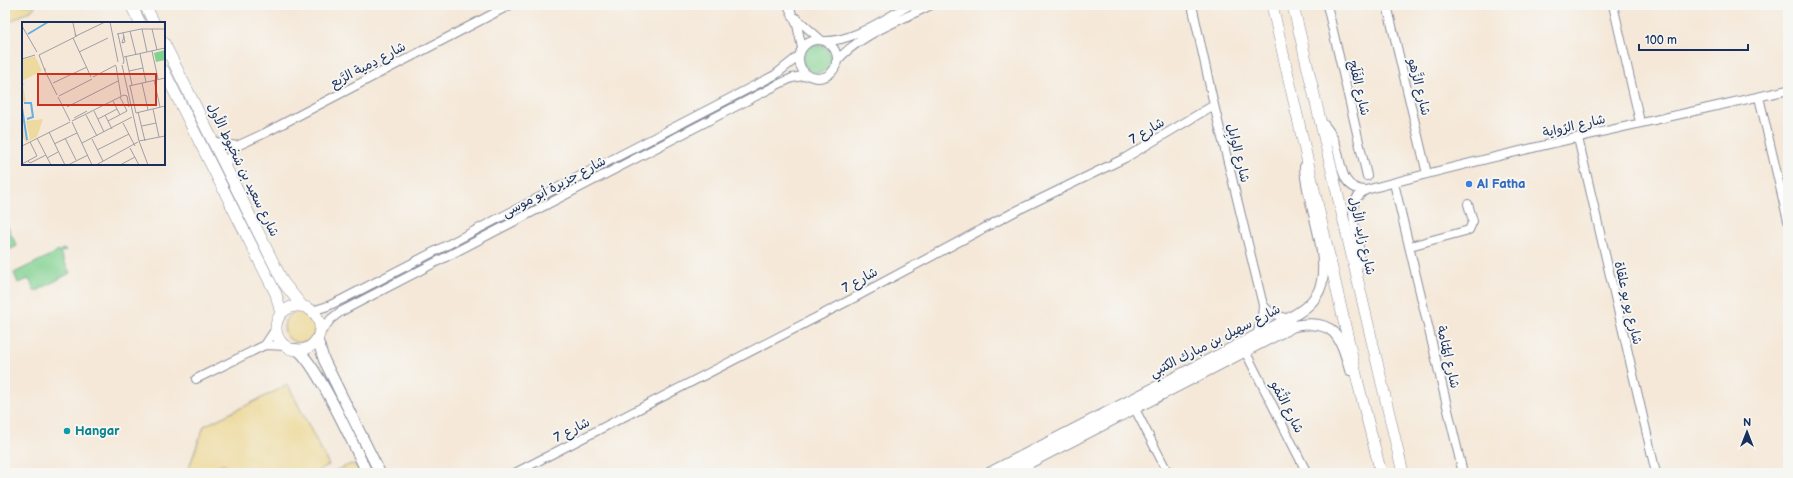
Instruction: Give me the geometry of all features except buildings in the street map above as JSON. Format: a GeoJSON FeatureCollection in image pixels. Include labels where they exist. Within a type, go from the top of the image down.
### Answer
{"type":"FeatureCollection","features":[{"type":"Feature","properties":{"kind":"main road"},"geometry":{"type":"LineString","coordinates":[[132,5],[140,22]]}},
{"type":"Feature","properties":{"kind":"main road"},"geometry":{"type":"LineString","coordinates":[[145,5],[154,22]]}},
{"type":"Feature","properties":{"kind":"main road"},"geometry":{"type":"LineString","coordinates":[[1272,5],[1356,375],[1381,473]]}},
{"type":"Feature","properties":{"kind":"main road","name":"شارع زايد الأول"},"geometry":{"type":"LineString","coordinates":[[1293,5],[1403,473]]}},
{"type":"Feature","properties":{"kind":"main road","name":"شارع سعيد بن شخبوط الأول"},"geometry":{"type":"LineString","coordinates":[[165,45],[286,287],[307,308]]}},
{"type":"Feature","properties":{"kind":"main road","name":"شارع سعيد بن شخبوط الأول"},"geometry":{"type":"LineString","coordinates":[[165,73],[276,294],[281,314]]}},
{"type":"Feature","properties":{"kind":"main road"},"geometry":{"type":"LineString","coordinates":[[290,308],[307,308],[318,318],[318,336],[306,348],[291,348],[280,340],[277,327],[281,314],[290,308]]}},
{"type":"Feature","properties":{"kind":"street","name":"شارع دِمية الرَّبع"},"geometry":{"type":"LineString","coordinates":[[236,146],[510,5]]}},
{"type":"Feature","properties":{"kind":"street"},"geometry":{"type":"LineString","coordinates":[[788,5],[795,17],[802,48]]}},
{"type":"Feature","properties":{"kind":"street"},"geometry":{"type":"LineString","coordinates":[[910,5],[851,36],[835,41],[810,41],[802,48],[799,56],[799,64],[808,75],[814,77],[825,76],[830,73],[836,62],[847,50],[860,41],[931,5]]}},
{"type":"Feature","properties":{"kind":"street","name":"شارع الوابِل"},"geometry":{"type":"LineString","coordinates":[[1192,5],[1214,105],[1262,305],[1262,317],[1257,335]]}},
{"type":"Feature","properties":{"kind":"street","name":"شارع الفَلَج"},"geometry":{"type":"LineString","coordinates":[[1327,5],[1367,176]]}},
{"type":"Feature","properties":{"kind":"street","name":"شارع الزَّهو"},"geometry":{"type":"LineString","coordinates":[[1387,5],[1427,174]]}},
{"type":"Feature","properties":{"kind":"street"},"geometry":{"type":"LineString","coordinates":[[1613,5],[1640,122]]}},
{"type":"Feature","properties":{"kind":"street"},"geometry":{"type":"LineString","coordinates":[[795,17],[833,47],[836,52],[836,62]]}},
{"type":"Feature","properties":{"kind":"street","name":"شارع جزيرة أبو موسى"},"geometry":{"type":"LineString","coordinates":[[307,308],[328,306],[343,300],[775,74],[799,56]]}},
{"type":"Feature","properties":{"kind":"street","name":"شارع جزيرة أبو موسى"},"geometry":{"type":"LineString","coordinates":[[318,336],[331,319],[340,312],[777,85],[792,78],[808,75]]}},
{"type":"Feature","properties":{"kind":"street","name":"شارع الرُواية"},"geometry":{"type":"LineString","coordinates":[[1366,190],[1640,122],[1788,90]]}},
{"type":"Feature","properties":{"kind":"street"},"geometry":{"type":"LineString","coordinates":[[1759,97],[1788,221]]}},
{"type":"Feature","properties":{"kind":"street","name":"شارع 7"},"geometry":{"type":"LineString","coordinates":[[515,473],[1018,210],[1125,158],[1214,105]]}},
{"type":"Feature","properties":{"kind":"street"},"geometry":{"type":"LineString","coordinates":[[1321,121],[1334,139],[1346,180],[1355,188],[1366,190]]}},
{"type":"Feature","properties":{"kind":"street","name":"شارع يو بو علقاة"},"geometry":{"type":"LineString","coordinates":[[1578,138],[1656,473]]}},
{"type":"Feature","properties":{"kind":"street"},"geometry":{"type":"LineString","coordinates":[[214,142],[236,146],[230,156],[227,167]]}},
{"type":"Feature","properties":{"kind":"street","name":"شارع سهيل بن مبارك الكتبي"},"geometry":{"type":"LineString","coordinates":[[989,473],[1288,319],[1311,303],[1321,288],[1324,276],[1323,257],[1306,182],[1306,151]]}},
{"type":"Feature","properties":{"kind":"street","name":"شارع المَتامة"},"geometry":{"type":"LineString","coordinates":[[1394,183],[1463,473]]}},
{"type":"Feature","properties":{"kind":"street"},"geometry":{"type":"LineString","coordinates":[[1356,273],[1360,252],[1353,209],[1356,198],[1366,190]]}},
{"type":"Feature","properties":{"kind":"street"},"geometry":{"type":"LineString","coordinates":[[1410,246],[1469,230],[1473,221],[1468,204]]}},
{"type":"Feature","properties":{"kind":"street"},"geometry":{"type":"LineString","coordinates":[[1262,305],[1276,316],[1288,319]]}},
{"type":"Feature","properties":{"kind":"street","name":"شارع سهيل بن مبارك الكتبي"},"geometry":{"type":"LineString","coordinates":[[1010,473],[1286,330],[1302,325],[1320,325],[1337,334],[1345,351],[1377,473]]}},
{"type":"Feature","properties":{"kind":"street"},"geometry":{"type":"LineString","coordinates":[[196,379],[265,345],[277,327]]}},
{"type":"Feature","properties":{"kind":"street"},"geometry":{"type":"LineString","coordinates":[[318,336],[324,360],[380,473]]}},
{"type":"Feature","properties":{"kind":"street"},"geometry":{"type":"LineString","coordinates":[[265,345],[291,348],[305,356],[316,372],[367,473]]}},
{"type":"Feature","properties":{"kind":"street","name":"شارع النُّمُو"},"geometry":{"type":"LineString","coordinates":[[1245,351],[1307,473]]}},
{"type":"Feature","properties":{"kind":"street"},"geometry":{"type":"LineString","coordinates":[[1135,408],[1168,473]]}},
{"type":"Feature","properties":{"kind":"green space"},"geometry":{"type":"Polygon","coordinates":[[[817,45],[827,49],[831,59],[827,69],[817,73],[807,69],[803,59],[807,49],[817,45]]]}},
{"type":"Feature","properties":{"kind":"green space"},"geometry":{"type":"Polygon","coordinates":[[[5,221],[17,246],[5,252],[5,221]]]}},
{"type":"Feature","properties":{"kind":"green space"},"geometry":{"type":"Polygon","coordinates":[[[63,249],[66,250],[60,253],[70,273],[35,292],[29,279],[18,283],[14,273],[63,249]]]}},
{"type":"Feature","properties":{"kind":"sand"},"geometry":{"type":"Polygon","coordinates":[[[5,5],[36,5],[32,10],[5,24],[5,5]]]}},
{"type":"Feature","properties":{"kind":"sand"},"geometry":{"type":"Polygon","coordinates":[[[300,311],[309,314],[313,318],[316,327],[313,336],[309,340],[300,343],[291,340],[287,336],[284,327],[287,318],[291,314],[300,311]]]}},
{"type":"Feature","properties":{"kind":"sand"},"geometry":{"type":"Polygon","coordinates":[[[288,385],[329,465],[314,473],[228,473],[224,464],[203,473],[187,473],[204,426],[288,385]]]}},
{"type":"Feature","properties":{"kind":"sand"},"geometry":{"type":"Polygon","coordinates":[[[351,464],[357,466],[361,473],[330,473],[351,464]]]}},
{"type":"Feature","properties":{"kind":"place","name":"Al Fatha"},"geometry":{"type":"Point","coordinates":[1469,184]}},
{"type":"Feature","properties":{"kind":"place","name":"Hangar"},"geometry":{"type":"Point","coordinates":[67,431]}}]}
